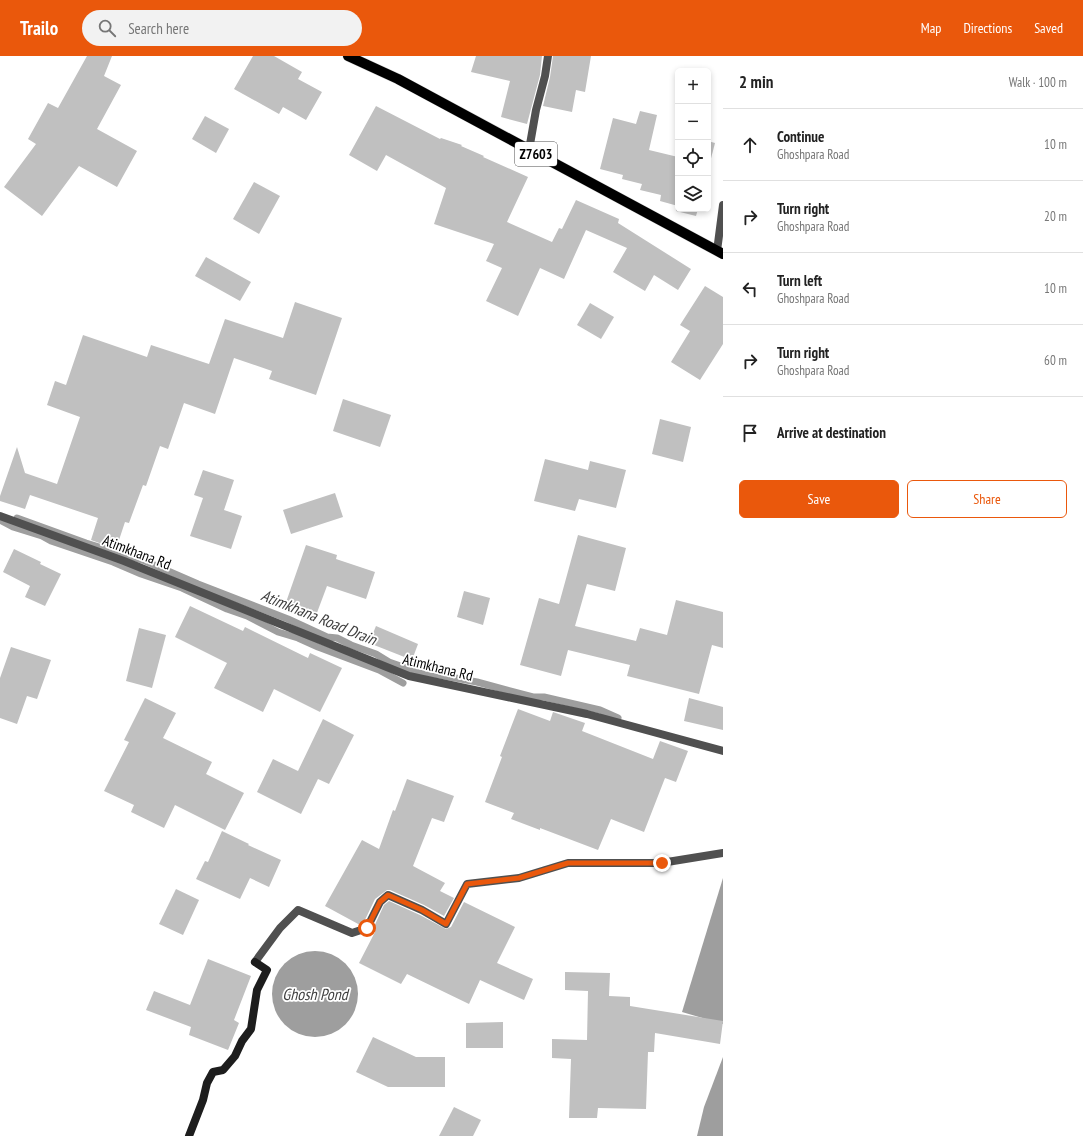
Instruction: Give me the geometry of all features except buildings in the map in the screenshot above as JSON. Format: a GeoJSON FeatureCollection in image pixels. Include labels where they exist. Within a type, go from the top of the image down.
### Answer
{"type":"FeatureCollection","features":[{"type":"Feature","properties":{"kind":"main road","name":"Z7603"},"geometry":{"type":"LineString","coordinates":[[348,56],[398,80],[720,252]]}},
{"type":"Feature","properties":{"kind":"main road"},"geometry":{"type":"LineString","coordinates":[[189,1136],[203,1100],[207,1083],[213,1072],[223,1070],[235,1056],[242,1041],[251,1029],[257,990],[267,970],[255,962]]}},
{"type":"Feature","properties":{"kind":"street"},"geometry":{"type":"LineString","coordinates":[[529,150],[548,56]]}},
{"type":"Feature","properties":{"kind":"street"},"geometry":{"type":"LineString","coordinates":[[720,252],[723,205]]}},
{"type":"Feature","properties":{"kind":"street","name":"Atimkhana Rd"},"geometry":{"type":"LineString","coordinates":[[0,516],[124,561],[409,676],[587,714],[723,751]]}},
{"type":"Feature","properties":{"kind":"street"},"geometry":{"type":"LineString","coordinates":[[255,962],[280,928],[298,910],[352,933],[367,928],[380,902],[388,895],[422,910],[446,924],[467,884],[519,878],[568,863],[662,863],[723,853]]}},
{"type":"Feature","properties":{"kind":"water"},"geometry":{"type":"Polygon","coordinates":[[[723,878],[723,1024],[682,1012],[723,878]]]}},
{"type":"Feature","properties":{"kind":"water","name":"Ghosh Pond"},"geometry":{"type":"Polygon","coordinates":[[[315,951],[332,954],[346,963],[355,977],[358,994],[355,1011],[346,1025],[332,1034],[315,1037],[298,1034],[284,1025],[275,1011],[272,994],[275,977],[284,963],[298,954],[315,951]]]}},
{"type":"Feature","properties":{"kind":"water"},"geometry":{"type":"Polygon","coordinates":[[[723,1057],[723,1136],[697,1136],[704,1107],[723,1057]]]}},
{"type":"Feature","properties":{"kind":"waterway","name":"Atimkhana Road Drain"},"geometry":{"type":"LineString","coordinates":[[17,518],[86,543],[145,561],[198,584],[288,619],[327,637],[337,638],[376,654],[389,662],[412,670],[477,682],[533,697],[544,697],[600,710],[618,718]]}},
{"type":"Feature","properties":{"kind":"waterway"},"geometry":{"type":"LineString","coordinates":[[0,520],[13,527],[42,536],[51,541],[182,588],[227,609],[247,616],[278,632],[298,638],[379,670],[403,683]]}},
{"type":"Feature","properties":{"kind":"route"},"geometry":{"type":"LineString","coordinates":[[367,928],[380,902],[388,895],[422,910],[446,924],[467,884],[519,878],[568,863],[662,863]]}}]}
